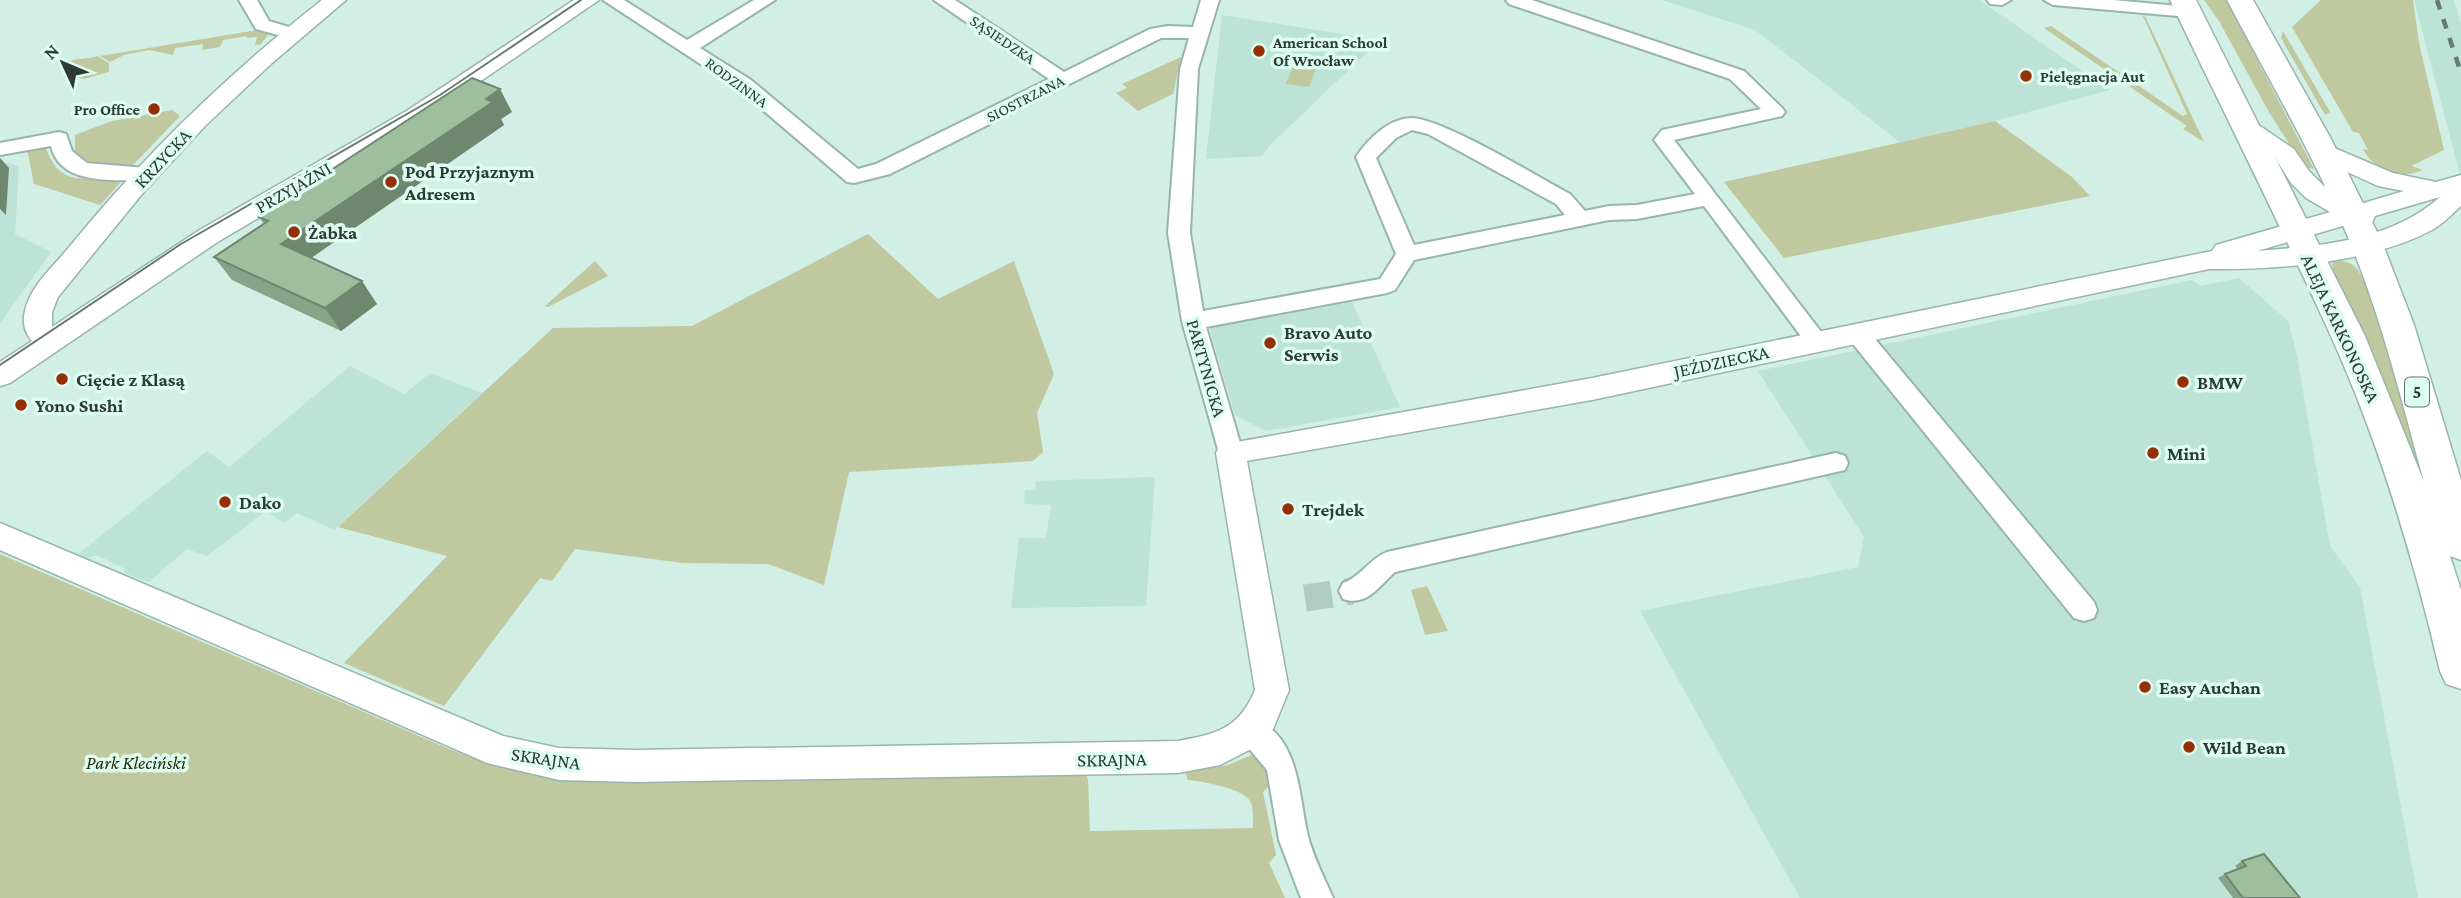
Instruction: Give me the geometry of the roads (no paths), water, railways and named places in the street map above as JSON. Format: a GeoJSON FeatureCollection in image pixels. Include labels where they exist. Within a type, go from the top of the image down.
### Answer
{"type":"FeatureCollection","features":[{"type":"Feature","properties":{"kind":"main road","name":"5"},"geometry":{"type":"LineString","coordinates":[[2240,0],[2323,152],[2359,228],[2397,325],[2461,544]]}},
{"type":"Feature","properties":{"kind":"main road","name":"ALEJA KARKONOSKA"},"geometry":{"type":"LineString","coordinates":[[2186,6],[2348,335],[2394,450],[2442,593],[2461,671]]}},
{"type":"Feature","properties":{"kind":"street"},"geometry":{"type":"LineString","coordinates":[[248,0],[262,25],[293,34]]}},
{"type":"Feature","properties":{"kind":"street","name":"KRZYCKA"},"geometry":{"type":"LineString","coordinates":[[53,340],[40,333],[37,323],[43,301],[91,237],[146,174],[239,80],[335,0]]}},
{"type":"Feature","properties":{"kind":"street","name":"PRZYJAŹNI"},"geometry":{"type":"LineString","coordinates":[[0,376],[207,237],[416,115],[588,0]]}},
{"type":"Feature","properties":{"kind":"street","name":"RODZINNA"},"geometry":{"type":"LineString","coordinates":[[612,0],[744,84],[854,177]]}},
{"type":"Feature","properties":{"kind":"street"},"geometry":{"type":"LineString","coordinates":[[688,47],[766,0]]}},
{"type":"Feature","properties":{"kind":"street","name":"SĄSIEDZKA"},"geometry":{"type":"LineString","coordinates":[[943,0],[1062,79]]}},
{"type":"Feature","properties":{"kind":"street","name":"PARTYNICKA"},"geometry":{"type":"LineString","coordinates":[[1178,757],[1220,749],[1251,730],[1269,703],[1273,683],[1231,453],[1192,321],[1179,233],[1189,69],[1210,0]]}},
{"type":"Feature","properties":{"kind":"street"},"geometry":{"type":"LineString","coordinates":[[1515,0],[1737,75],[1775,112],[1669,134],[1664,140],[1817,341]]}},
{"type":"Feature","properties":{"kind":"street"},"geometry":{"type":"LineString","coordinates":[[1996,0],[2002,0]]}},
{"type":"Feature","properties":{"kind":"street"},"geometry":{"type":"LineString","coordinates":[[2053,0],[2186,6]]}},
{"type":"Feature","properties":{"kind":"street","name":"SIOSTRZANA"},"geometry":{"type":"LineString","coordinates":[[854,177],[883,169],[1156,33],[1200,33]]}},
{"type":"Feature","properties":{"kind":"street"},"geometry":{"type":"LineString","coordinates":[[1407,254],[1366,157],[1403,124],[1413,122],[1435,130],[1563,200],[1580,219]]}},
{"type":"Feature","properties":{"kind":"street"},"geometry":{"type":"LineString","coordinates":[[2246,127],[2285,154],[2300,177],[2315,192],[2359,228],[2411,229],[2426,221],[2448,190]]}},
{"type":"Feature","properties":{"kind":"street"},"geometry":{"type":"LineString","coordinates":[[0,149],[59,138],[60,150],[65,160],[79,170],[146,174]]}},
{"type":"Feature","properties":{"kind":"street"},"geometry":{"type":"LineString","coordinates":[[2323,152],[2387,180],[2448,190]]}},
{"type":"Feature","properties":{"kind":"street"},"geometry":{"type":"LineString","coordinates":[[2359,228],[2409,199],[2448,190],[2461,183]]}},
{"type":"Feature","properties":{"kind":"street"},"geometry":{"type":"LineString","coordinates":[[1192,321],[1387,285],[1407,254],[1609,213],[1637,212],[1709,198]]}},
{"type":"Feature","properties":{"kind":"street","name":"JEŹDZIECKA"},"geometry":{"type":"LineString","coordinates":[[1231,453],[1581,391],[2209,260],[2253,261],[2301,242],[2359,228]]}},
{"type":"Feature","properties":{"kind":"street"},"geometry":{"type":"LineString","coordinates":[[1857,333],[2084,610]]}},
{"type":"Feature","properties":{"kind":"street"},"geometry":{"type":"LineString","coordinates":[[1352,592],[1369,585],[1381,567],[1388,563],[1836,463]]}},
{"type":"Feature","properties":{"kind":"street","name":"SKRAJNA"},"geometry":{"type":"LineString","coordinates":[[0,536],[500,752],[559,764],[636,766],[1178,757]]}},
{"type":"Feature","properties":{"kind":"street"},"geometry":{"type":"LineString","coordinates":[[1251,730],[1277,756],[1283,768],[1293,834],[1317,898]]}},
{"type":"Feature","properties":{"kind":"tunnel"},"geometry":{"type":"LineString","coordinates":[[1305,598],[1352,591]]}},
{"type":"Feature","properties":{"kind":"tram line"},"geometry":{"type":"LineString","coordinates":[[0,365],[181,244],[440,95],[581,0]]}},
{"type":"Feature","properties":{"kind":"railway"},"geometry":{"type":"LineString","coordinates":[[2437,0],[2461,73]]}},
{"type":"Feature","properties":{"kind":"place","name":"American School Of Wrocław"},"geometry":{"type":"Point","coordinates":[1259,51]}},
{"type":"Feature","properties":{"kind":"place","name":"Pielęgnacja Aut"},"geometry":{"type":"Point","coordinates":[2026,76]}},
{"type":"Feature","properties":{"kind":"place","name":"Pro Office"},"geometry":{"type":"Point","coordinates":[154,109]}},
{"type":"Feature","properties":{"kind":"place","name":"Pod Przyjaznym Adresem"},"geometry":{"type":"Point","coordinates":[391,182]}},
{"type":"Feature","properties":{"kind":"place","name":"Żabka"},"geometry":{"type":"Point","coordinates":[294,232]}},
{"type":"Feature","properties":{"kind":"place","name":"Bravo Auto Serwis"},"geometry":{"type":"Point","coordinates":[1270,343]}},
{"type":"Feature","properties":{"kind":"place","name":"Cięcie z Klasą"},"geometry":{"type":"Point","coordinates":[62,379]}},
{"type":"Feature","properties":{"kind":"place","name":"BMW"},"geometry":{"type":"Point","coordinates":[2183,382]}},
{"type":"Feature","properties":{"kind":"place","name":"Yono Sushi"},"geometry":{"type":"Point","coordinates":[21,405]}},
{"type":"Feature","properties":{"kind":"place","name":"Mini"},"geometry":{"type":"Point","coordinates":[2153,453]}},
{"type":"Feature","properties":{"kind":"place","name":"Dako"},"geometry":{"type":"Point","coordinates":[225,502]}},
{"type":"Feature","properties":{"kind":"place","name":"Trejdek"},"geometry":{"type":"Point","coordinates":[1288,509]}},
{"type":"Feature","properties":{"kind":"place","name":"Easy Auchan"},"geometry":{"type":"Point","coordinates":[2145,687]}},
{"type":"Feature","properties":{"kind":"place","name":"Wild Bean"},"geometry":{"type":"Point","coordinates":[2189,747]}},
{"type":"Feature","properties":{"kind":"park label","name":"Park Kleciński"},"geometry":{"type":"Point","coordinates":[136,762]}}]}
